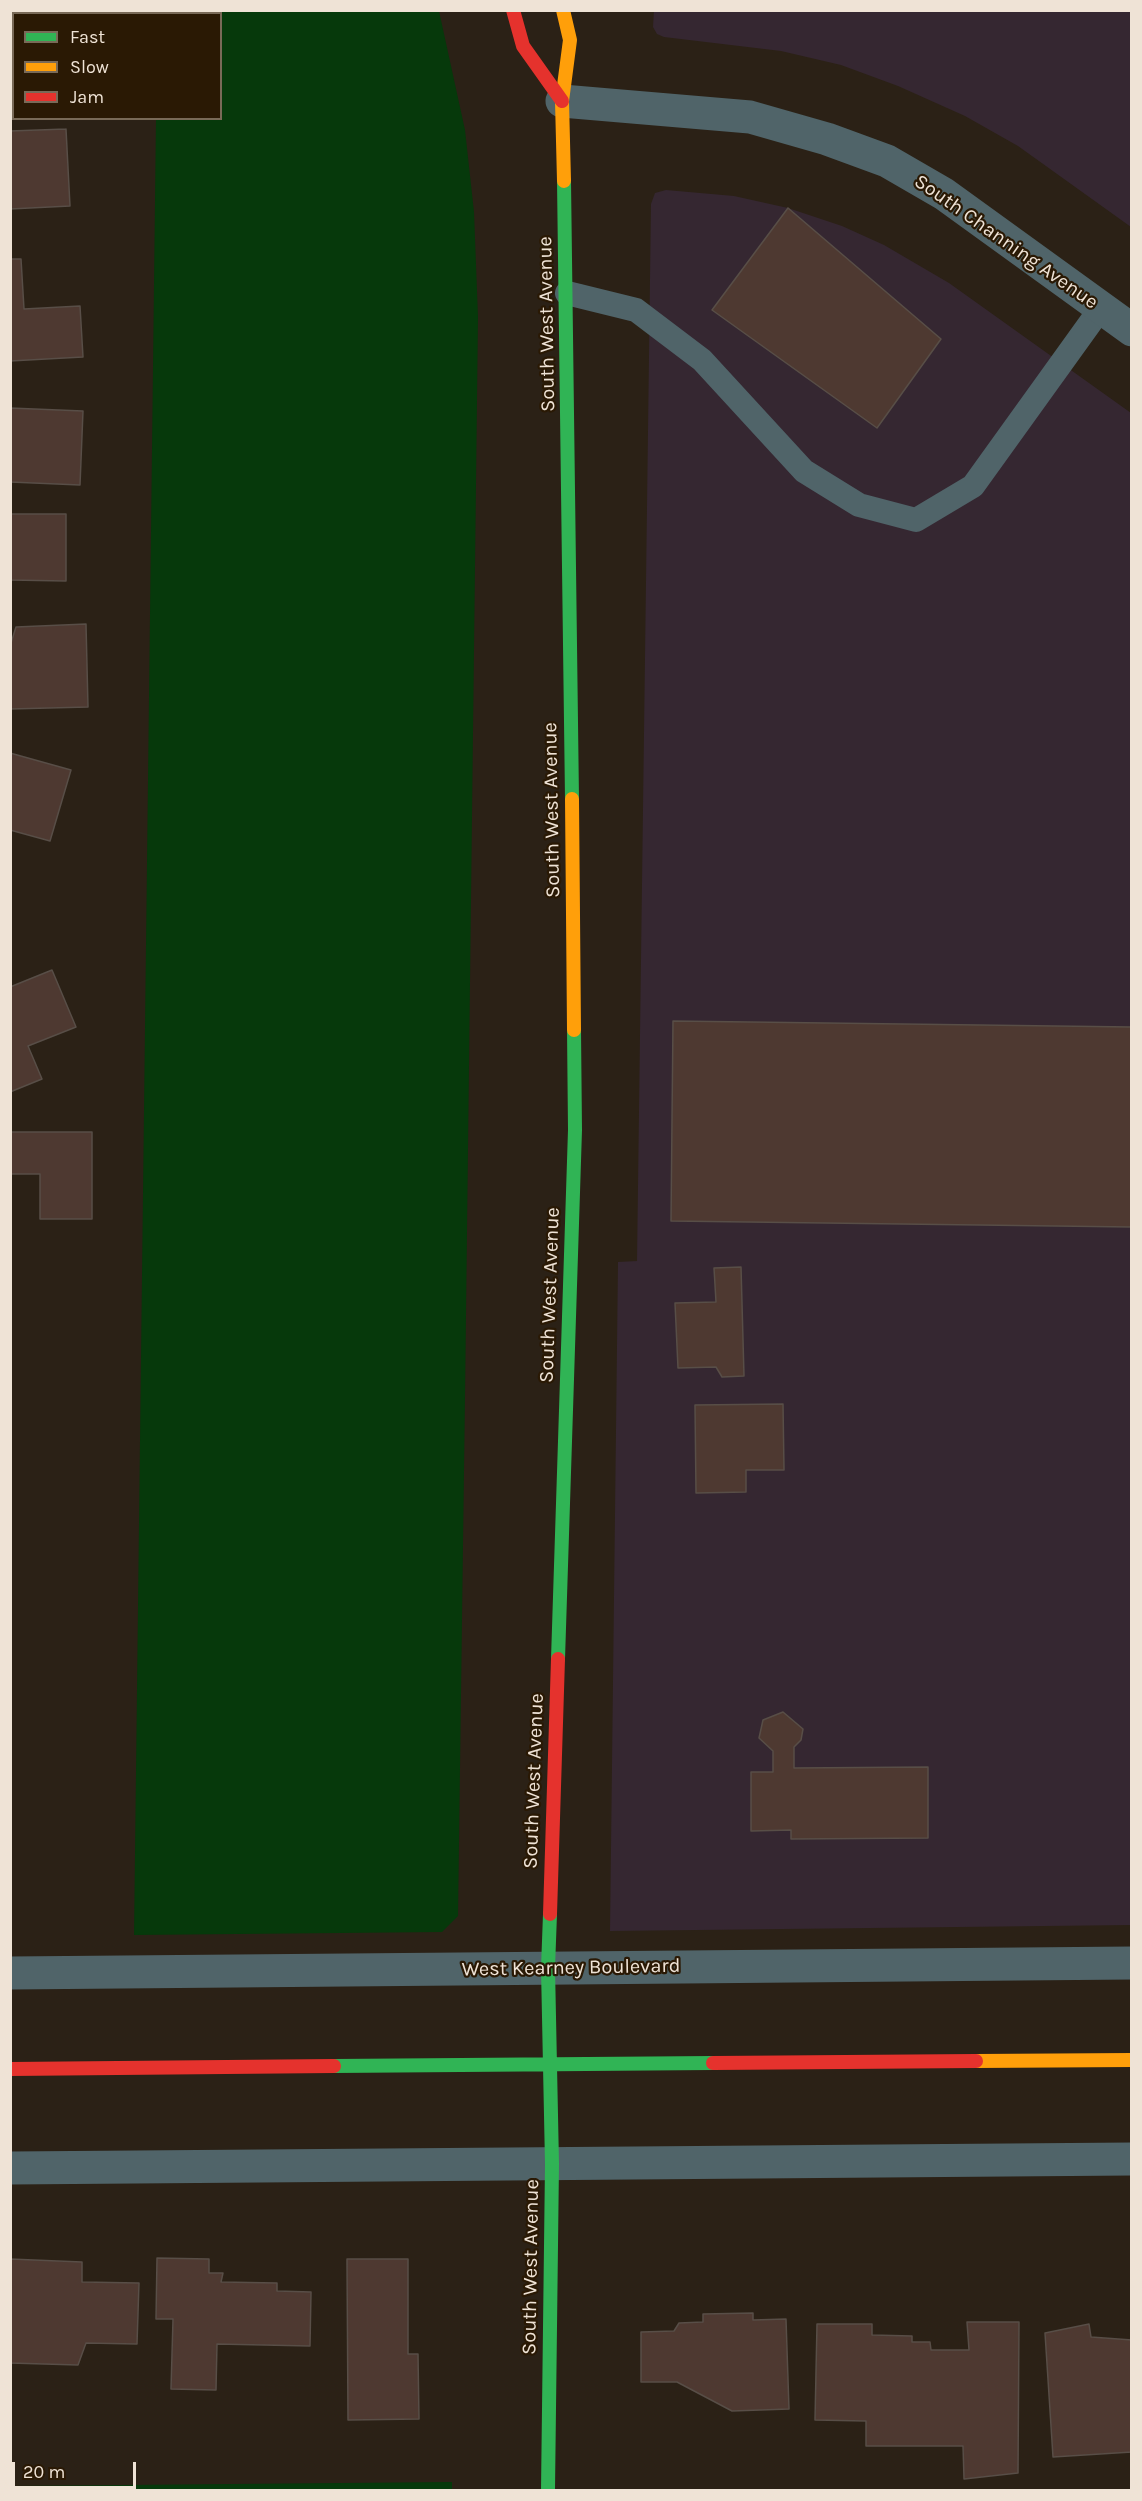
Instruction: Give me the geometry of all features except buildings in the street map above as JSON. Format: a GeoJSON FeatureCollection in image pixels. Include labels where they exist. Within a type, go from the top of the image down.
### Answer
{"type":"FeatureCollection","features":[{"type":"Feature","properties":{"kind":"street"},"geometry":{"type":"LineString","coordinates":[[513,10],[523,46],[562,101]]}},
{"type":"Feature","properties":{"kind":"street","name":"South West Avenue"},"geometry":{"type":"LineString","coordinates":[[548,2490],[552,2163],[548,1968],[575,1130],[567,293],[562,101],[570,40],[563,10]]}},
{"type":"Feature","properties":{"kind":"street","name":"South Channing Avenue"},"geometry":{"type":"LineString","coordinates":[[562,101],[750,117],[827,139],[887,161],[944,194],[1131,330]]}},
{"type":"Feature","properties":{"kind":"street","name":"West Kearney Boulevard"},"geometry":{"type":"LineString","coordinates":[[10,1973],[1131,1963]]}},
{"type":"Feature","properties":{"kind":"street"},"geometry":{"type":"LineString","coordinates":[[10,2069],[1131,2060]]}},
{"type":"Feature","properties":{"kind":"street"},"geometry":{"type":"LineString","coordinates":[[10,2168],[1131,2159]]}},
{"type":"Feature","properties":{"kind":"lane"},"geometry":{"type":"LineString","coordinates":[[567,293],[636,310],[702,360],[804,471],[859,505],[916,520],[973,486],[1101,308]]}},
{"type":"Feature","properties":{"kind":"shaded area"},"geometry":{"type":"Polygon","coordinates":[[[654,10],[1131,11],[1131,227],[1018,146],[965,116],[898,86],[841,65],[781,51],[664,37],[657,34],[653,27],[654,10]]]}},
{"type":"Feature","properties":{"kind":"shaded area"},"geometry":{"type":"Polygon","coordinates":[[[666,190],[734,196],[788,208],[842,226],[884,245],[949,283],[1131,413],[1132,1925],[610,1931],[618,1262],[637,1261],[651,204],[655,193],[666,190]]]}},
{"type":"Feature","properties":{"kind":"green space"},"geometry":{"type":"Polygon","coordinates":[[[439,11],[465,130],[474,212],[478,317],[465,1397],[458,1916],[442,1932],[134,1935],[156,120],[222,120],[222,12],[158,12],[439,11]]]}},
{"type":"Feature","properties":{"kind":"green space"},"geometry":{"type":"Polygon","coordinates":[[[452,2482],[452,2490],[10,2490],[11,2486],[452,2482]]]}},
{"type":"Feature","properties":{"kind":"traffic: fast"},"geometry":{"type":"LineString","coordinates":[[564,181],[572,799]]}},
{"type":"Feature","properties":{"kind":"traffic: fast"},"geometry":{"type":"LineString","coordinates":[[558,1659],[575,1130],[574,1030]]}},
{"type":"Feature","properties":{"kind":"traffic: fast"},"geometry":{"type":"LineString","coordinates":[[548,2490],[552,2164],[548,1968],[550,1914]]}},
{"type":"Feature","properties":{"kind":"traffic: fast"},"geometry":{"type":"LineString","coordinates":[[334,2066],[713,2063]]}},
{"type":"Feature","properties":{"kind":"traffic: slow"},"geometry":{"type":"LineString","coordinates":[[563,10],[570,40],[562,101],[564,181]]}},
{"type":"Feature","properties":{"kind":"traffic: slow"},"geometry":{"type":"LineString","coordinates":[[572,799],[574,1030]]}},
{"type":"Feature","properties":{"kind":"traffic: slow"},"geometry":{"type":"LineString","coordinates":[[976,2061],[1132,2060]]}},
{"type":"Feature","properties":{"kind":"traffic: jam"},"geometry":{"type":"LineString","coordinates":[[513,10],[523,46],[562,101]]}},
{"type":"Feature","properties":{"kind":"traffic: jam"},"geometry":{"type":"LineString","coordinates":[[550,1914],[558,1659]]}},
{"type":"Feature","properties":{"kind":"traffic: jam"},"geometry":{"type":"LineString","coordinates":[[713,2063],[976,2061]]}},
{"type":"Feature","properties":{"kind":"traffic: jam"},"geometry":{"type":"LineString","coordinates":[[10,2069],[334,2066]]}}]}
